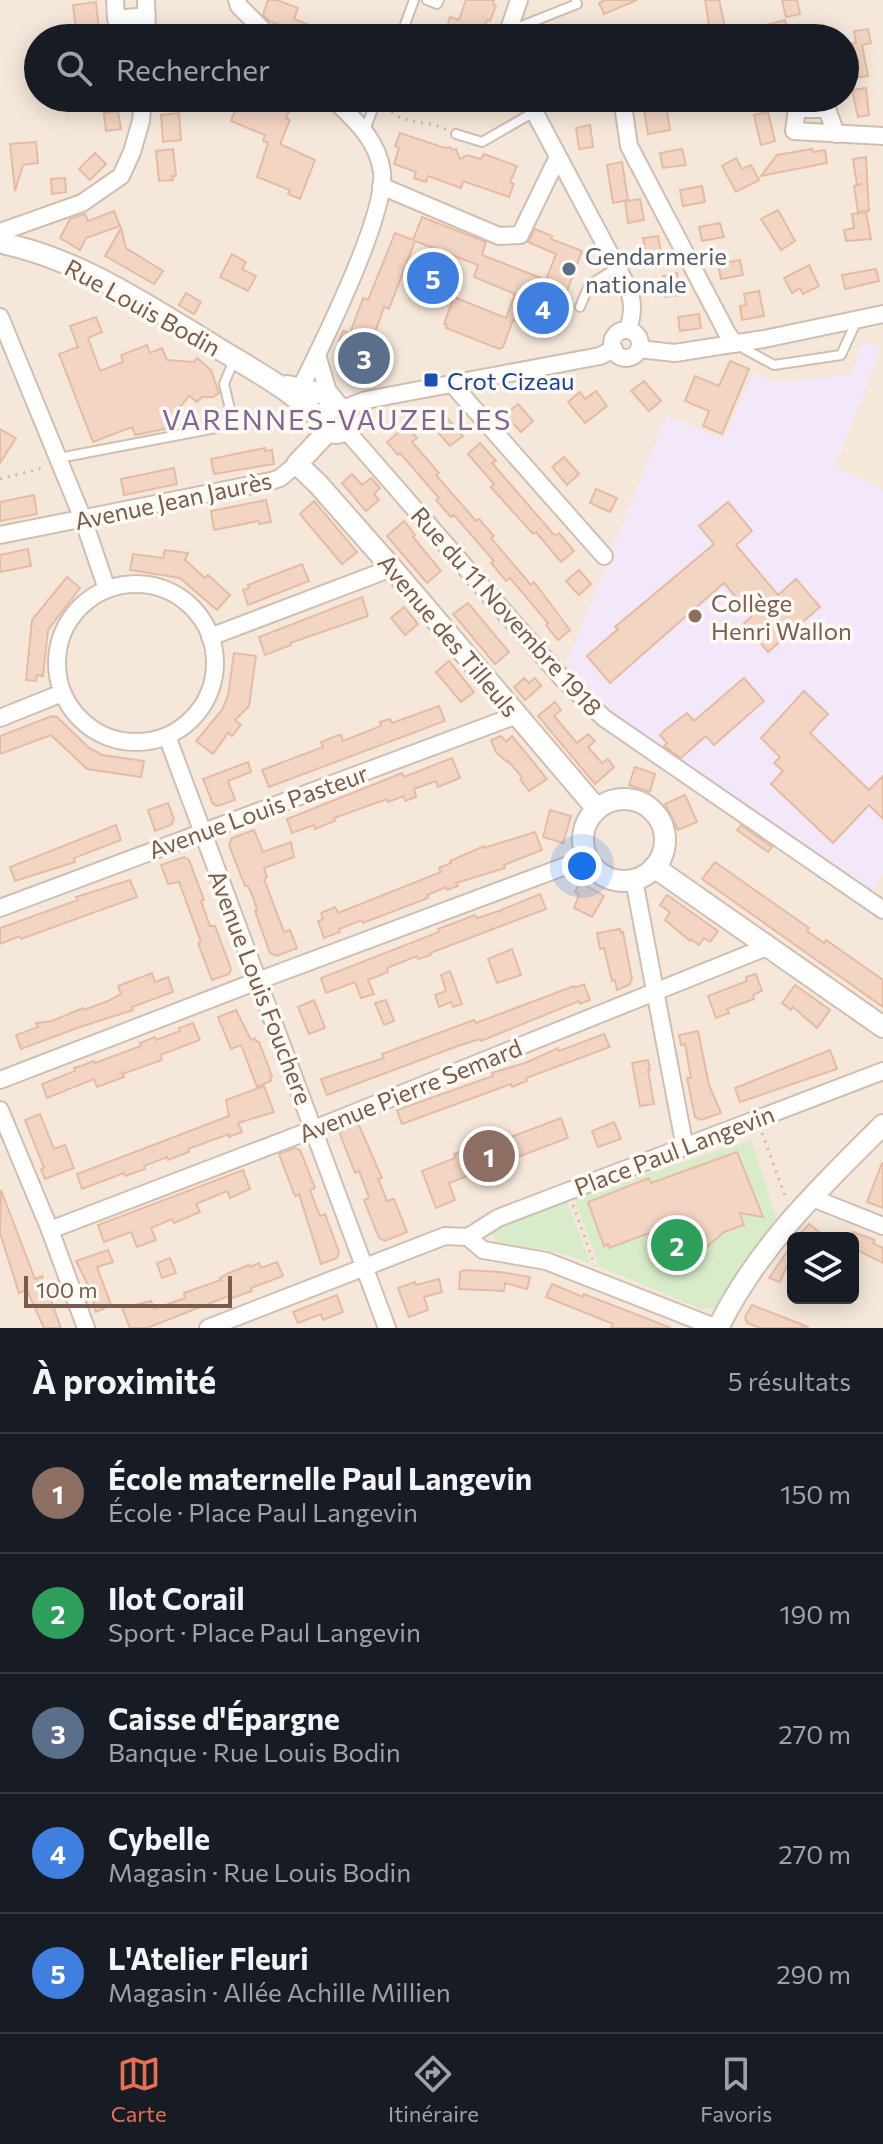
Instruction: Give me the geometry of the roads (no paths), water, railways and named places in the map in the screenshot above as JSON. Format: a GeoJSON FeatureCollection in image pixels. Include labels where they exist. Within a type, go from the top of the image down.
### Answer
{"type":"FeatureCollection","features":[{"type":"Feature","properties":{"kind":"street"},"geometry":{"type":"LineString","coordinates":[[115,0],[116,19],[146,8]]}},
{"type":"Feature","properties":{"kind":"street"},"geometry":{"type":"LineString","coordinates":[[237,0],[257,24]]}},
{"type":"Feature","properties":{"kind":"street"},"geometry":{"type":"LineString","coordinates":[[511,24],[519,0]]}},
{"type":"Feature","properties":{"kind":"street"},"geometry":{"type":"LineString","coordinates":[[2,239],[32,221],[82,203],[121,176],[132,152],[142,112]]}},
{"type":"Feature","properties":{"kind":"street"},"geometry":{"type":"LineString","coordinates":[[300,389],[370,232],[381,186],[382,173],[365,130],[346,112]]}},
{"type":"Feature","properties":{"kind":"street"},"geometry":{"type":"LineString","coordinates":[[534,112],[633,300],[628,330]]}},
{"type":"Feature","properties":{"kind":"street"},"geometry":{"type":"LineString","coordinates":[[624,112],[629,146],[735,344]]}},
{"type":"Feature","properties":{"kind":"street"},"geometry":{"type":"LineString","coordinates":[[836,134],[883,136]]}},
{"type":"Feature","properties":{"kind":"street"},"geometry":{"type":"LineString","coordinates":[[381,186],[499,236],[520,235],[557,159]]}},
{"type":"Feature","properties":{"kind":"street"},"geometry":{"type":"LineString","coordinates":[[32,221],[34,250]]}},
{"type":"Feature","properties":{"kind":"street","name":"Rue Louis Bodin"},"geometry":{"type":"LineString","coordinates":[[2,239],[93,275],[305,403],[334,415],[366,400],[600,356],[614,349]]}},
{"type":"Feature","properties":{"kind":"street"},"geometry":{"type":"LineString","coordinates":[[639,349],[675,353],[883,314]]}},
{"type":"Feature","properties":{"kind":"street"},"geometry":{"type":"LineString","coordinates":[[0,317],[83,519],[107,589]]}},
{"type":"Feature","properties":{"kind":"street"},"geometry":{"type":"LineString","coordinates":[[628,330],[638,337],[639,349],[633,356],[624,357],[614,349],[613,341],[617,334],[628,330]]}},
{"type":"Feature","properties":{"kind":"street"},"geometry":{"type":"LineString","coordinates":[[317,355],[334,415]]}},
{"type":"Feature","properties":{"kind":"street","name":"Rue Louis Bodin"},"geometry":{"type":"LineString","coordinates":[[275,383],[300,389],[334,415]]}},
{"type":"Feature","properties":{"kind":"street"},"geometry":{"type":"LineString","coordinates":[[453,385],[604,556]]}},
{"type":"Feature","properties":{"kind":"street","name":"Avenue Jean Jaurès"},"geometry":{"type":"LineString","coordinates":[[0,535],[280,478],[297,464],[334,415]]}},
{"type":"Feature","properties":{"kind":"street","name":"Rue du 11 Novembre 1918"},"geometry":{"type":"LineString","coordinates":[[334,415],[561,677],[604,718],[883,910]]}},
{"type":"Feature","properties":{"kind":"street","name":"Avenue des Tilleuls"},"geometry":{"type":"LineString","coordinates":[[297,464],[392,568],[597,809]]}},
{"type":"Feature","properties":{"kind":"street"},"geometry":{"type":"LineString","coordinates":[[210,637],[392,568]]}},
{"type":"Feature","properties":{"kind":"street"},"geometry":{"type":"LineString","coordinates":[[134,584],[167,590],[187,602],[202,620],[210,637],[215,662],[212,684],[204,703],[191,720],[167,736],[149,742],[122,741],[97,733],[76,716],[62,693],[57,668],[59,644],[69,621],[85,602],[107,589],[134,584]]}},
{"type":"Feature","properties":{"kind":"street"},"geometry":{"type":"LineString","coordinates":[[0,718],[62,693]]}},
{"type":"Feature","properties":{"kind":"street","name":"Avenue Louis Pasteur"},"geometry":{"type":"LineString","coordinates":[[0,908],[517,715]]}},
{"type":"Feature","properties":{"kind":"street","name":"Avenue Louis Fouchere"},"geometry":{"type":"LineString","coordinates":[[167,736],[387,1328]]}},
{"type":"Feature","properties":{"kind":"street"},"geometry":{"type":"LineString","coordinates":[[635,800],[657,816],[665,842],[654,867],[634,880],[620,881],[606,877],[595,869],[587,858],[583,832],[597,809],[608,802],[635,800]]}},
{"type":"Feature","properties":{"kind":"street"},"geometry":{"type":"LineString","coordinates":[[0,1080],[587,858]]}},
{"type":"Feature","properties":{"kind":"street"},"geometry":{"type":"LineString","coordinates":[[654,867],[883,1027]]}},
{"type":"Feature","properties":{"kind":"street"},"geometry":{"type":"LineString","coordinates":[[634,880],[685,1148]]}},
{"type":"Feature","properties":{"kind":"street","name":"Avenue Pierre Semard"},"geometry":{"type":"LineString","coordinates":[[50,1230],[314,1129],[769,946]]}},
{"type":"Feature","properties":{"kind":"street","name":"Place Paul Langevin"},"geometry":{"type":"LineString","coordinates":[[208,1328],[445,1236],[468,1237],[498,1218],[883,1071]]}},
{"type":"Feature","properties":{"kind":"street"},"geometry":{"type":"LineString","coordinates":[[0,1110],[50,1230],[86,1328]]}},
{"type":"Feature","properties":{"kind":"street"},"geometry":{"type":"LineString","coordinates":[[468,1237],[483,1250],[546,1261],[717,1328],[753,1269],[793,1216],[883,1125]]}},
{"type":"Feature","properties":{"kind":"street"},"geometry":{"type":"LineString","coordinates":[[810,1197],[883,1226]]}},
{"type":"Feature","properties":{"kind":"lane"},"geometry":{"type":"LineString","coordinates":[[405,24],[414,0]]}},
{"type":"Feature","properties":{"kind":"lane"},"geometry":{"type":"LineString","coordinates":[[427,0],[437,4],[439,0]]}},
{"type":"Feature","properties":{"kind":"lane"},"geometry":{"type":"LineString","coordinates":[[530,24],[577,4],[576,0]]}},
{"type":"Feature","properties":{"kind":"lane"},"geometry":{"type":"LineString","coordinates":[[365,130],[372,112]]}},
{"type":"Feature","properties":{"kind":"lane"},"geometry":{"type":"LineString","coordinates":[[456,134],[482,142],[522,112]]}},
{"type":"Feature","properties":{"kind":"lane"},"geometry":{"type":"LineString","coordinates":[[580,307],[589,285],[617,268]]}},
{"type":"Feature","properties":{"kind":"lane"},"geometry":{"type":"LineString","coordinates":[[735,344],[774,365],[841,355],[858,320]]}},
{"type":"Feature","properties":{"kind":"lane"},"geometry":{"type":"LineString","coordinates":[[59,458],[221,427],[231,413],[224,384],[235,359]]}},
{"type":"Feature","properties":{"kind":"place","name":"Gendarmerie nationale"},"geometry":{"type":"Point","coordinates":[569,269]}},
{"type":"Feature","properties":{"kind":"place","name":"L'Atelier Fleuri"},"geometry":{"type":"Point","coordinates":[433,278]}},
{"type":"Feature","properties":{"kind":"place","name":"Cybelle"},"geometry":{"type":"Point","coordinates":[543,308]}},
{"type":"Feature","properties":{"kind":"place","name":"Caisse d'Épargne"},"geometry":{"type":"Point","coordinates":[364,358]}},
{"type":"Feature","properties":{"kind":"place","name":"Crot Cizeau"},"geometry":{"type":"Point","coordinates":[431,380]}},
{"type":"Feature","properties":{"kind":"place","name":"Collège Henri Wallon"},"geometry":{"type":"Point","coordinates":[695,616]}},
{"type":"Feature","properties":{"kind":"place","name":"École maternelle Paul Langevin"},"geometry":{"type":"Point","coordinates":[489,1156]}},
{"type":"Feature","properties":{"kind":"place","name":"Ilot Corail"},"geometry":{"type":"Point","coordinates":[677,1245]}},
{"type":"Feature","properties":{"kind":"district","name":"VARENNES-VAUZELLES"},"geometry":{"type":"Point","coordinates":[337,419]}}]}
